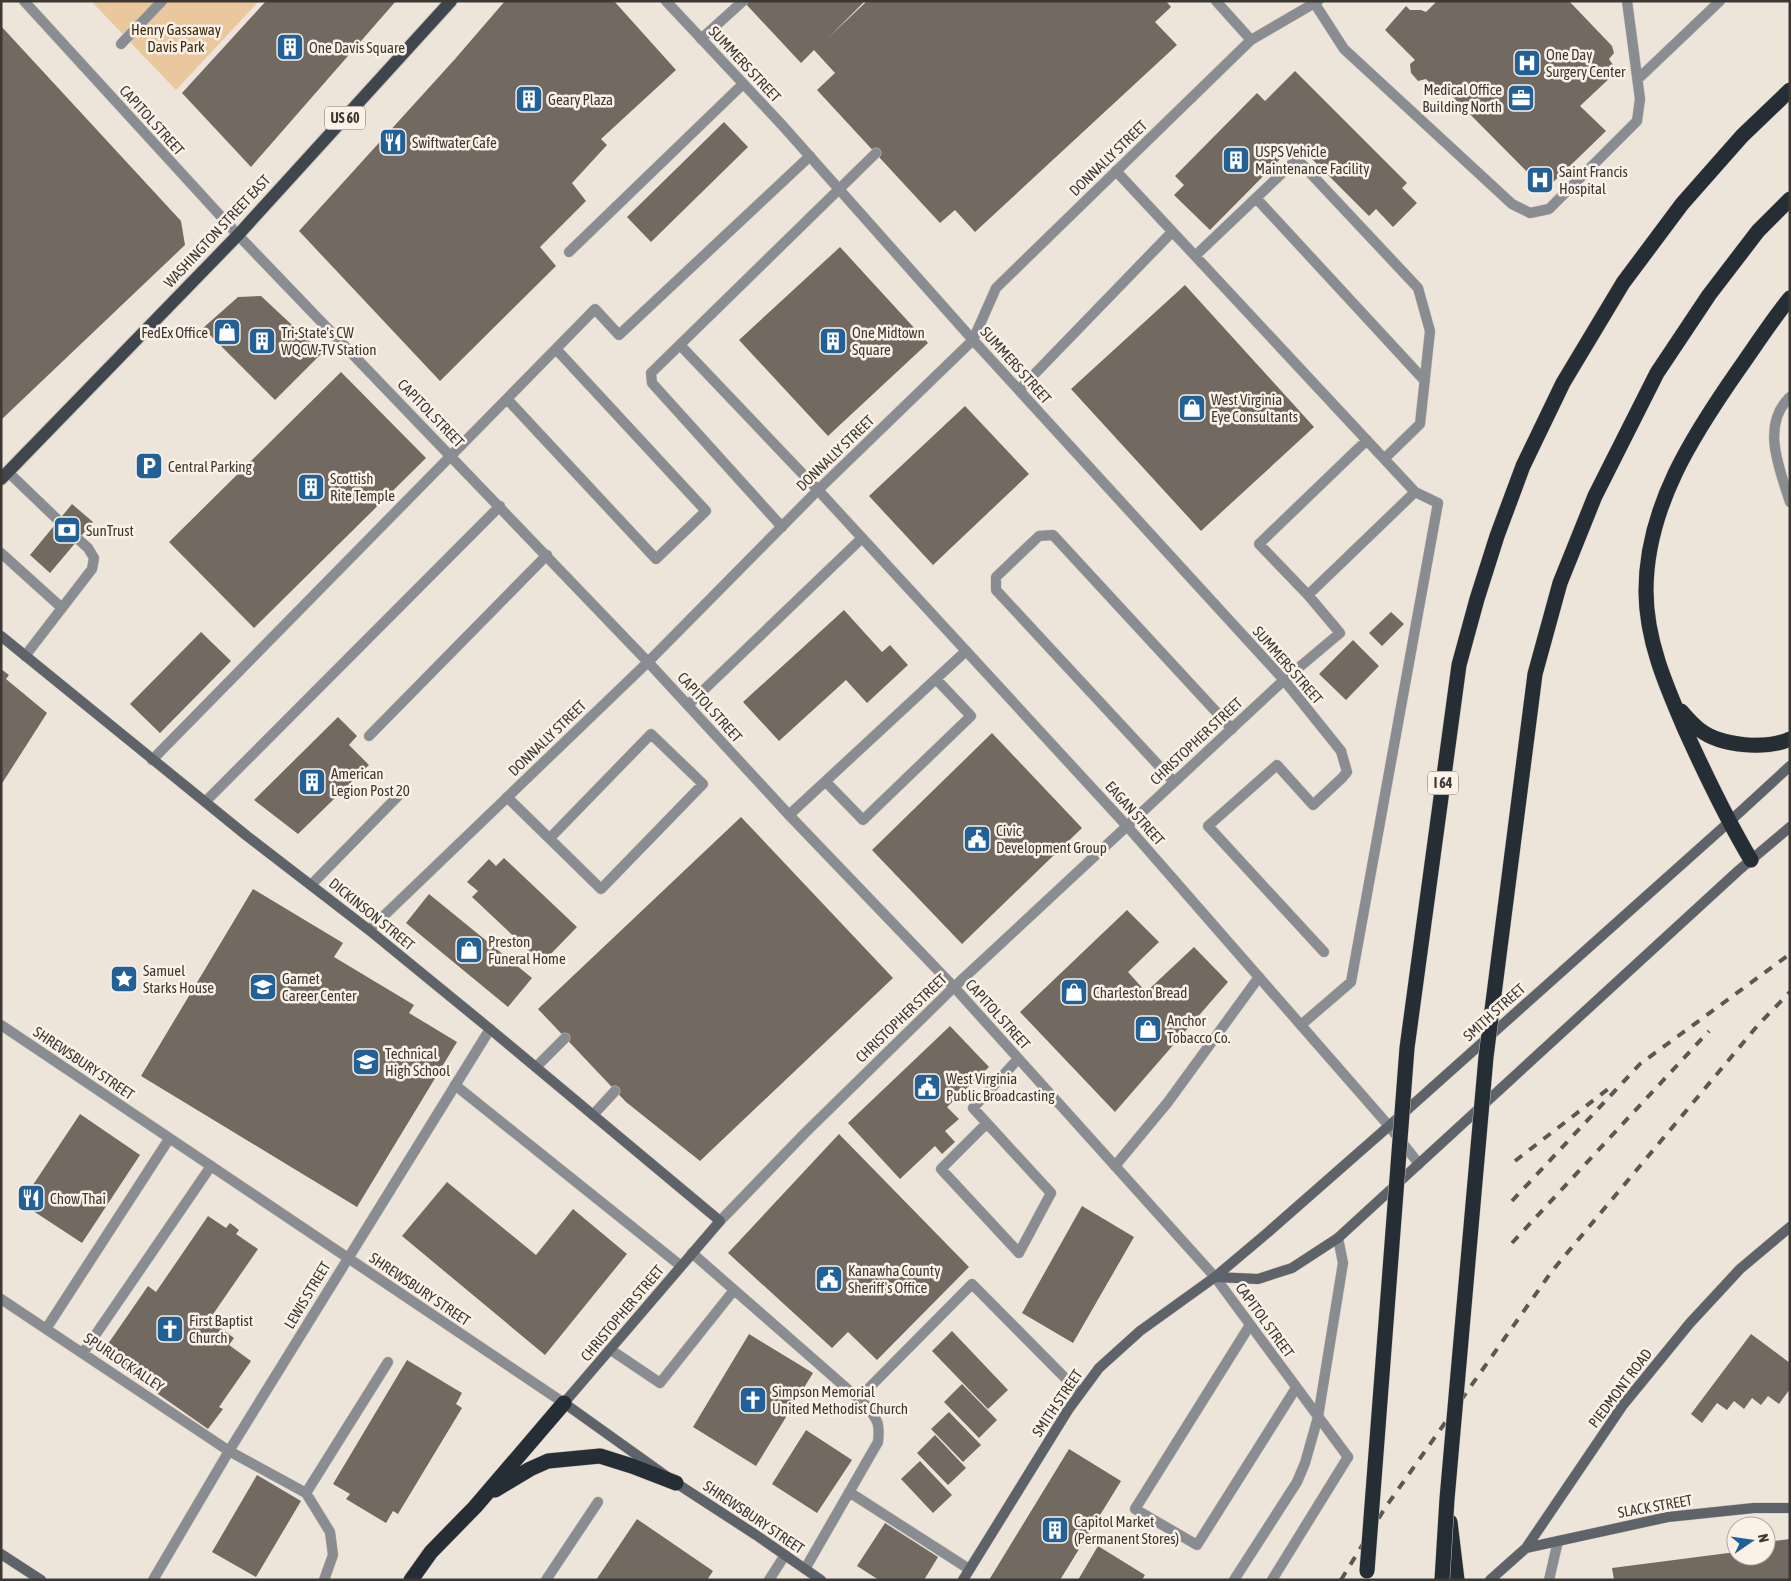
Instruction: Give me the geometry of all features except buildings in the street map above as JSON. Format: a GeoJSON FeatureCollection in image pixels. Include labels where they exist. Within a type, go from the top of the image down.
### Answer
{"type":"FeatureCollection","features":[{"type":"Feature","properties":{"kind":"highway","name":"I 64"},"geometry":{"type":"LineString","coordinates":[[1366,1577],[1407,1048],[1459,665],[1477,599],[1497,536],[1523,466],[1563,383],[1623,283],[1682,204],[1742,136],[1790,90]]}},
{"type":"Feature","properties":{"kind":"highway"},"geometry":{"type":"LineString","coordinates":[[1442,1580],[1447,1499],[1486,1057],[1535,674],[1560,583],[1591,505],[1657,373],[1709,295],[1758,231],[1790,200]]}},
{"type":"Feature","properties":{"kind":"highway"},"geometry":{"type":"LineString","coordinates":[[1752,860],[1728,823],[1666,684],[1650,632],[1646,592],[1648,552],[1664,496],[1702,422],[1790,298]]}},
{"type":"Feature","properties":{"kind":"highway"},"geometry":{"type":"LineString","coordinates":[[1674,704],[1701,731],[1716,739],[1738,744],[1761,745],[1782,743],[1790,739]]}},
{"type":"Feature","properties":{"kind":"highway"},"geometry":{"type":"LineString","coordinates":[[411,1580],[431,1552],[474,1507],[564,1403]]}},
{"type":"Feature","properties":{"kind":"highway"},"geometry":{"type":"LineString","coordinates":[[474,1507],[504,1484],[548,1461],[600,1456],[676,1483]]}},
{"type":"Feature","properties":{"kind":"highway"},"geometry":{"type":"LineString","coordinates":[[1447,1499],[1457,1580]]}},
{"type":"Feature","properties":{"kind":"main road","name":"WASHINGTON STREET EAST"},"geometry":{"type":"LineString","coordinates":[[5,475],[238,235],[452,1]]}},
{"type":"Feature","properties":{"kind":"street","name":"CAPITOL STREET"},"geometry":{"type":"LineString","coordinates":[[24,1],[238,235],[547,555],[789,815],[954,987],[1215,1277],[1348,1457],[1272,1580]]}},
{"type":"Feature","properties":{"kind":"street"},"geometry":{"type":"LineString","coordinates":[[121,44],[162,1]]}},
{"type":"Feature","properties":{"kind":"street","name":"SUMMERS STREET"},"geometry":{"type":"LineString","coordinates":[[666,1],[810,156],[973,340],[1284,680],[1340,751],[1347,772],[1313,805],[1277,765],[1208,826],[1324,952]]}},
{"type":"Feature","properties":{"kind":"street"},"geometry":{"type":"LineString","coordinates":[[1216,1],[1251,40]]}},
{"type":"Feature","properties":{"kind":"street"},"geometry":{"type":"LineString","coordinates":[[1316,2],[1344,49],[1512,204],[1530,213],[1549,209],[1637,121],[1640,98],[1628,1]]}},
{"type":"Feature","properties":{"kind":"street"},"geometry":{"type":"LineString","coordinates":[[1638,78],[1720,1]]}},
{"type":"Feature","properties":{"kind":"street"},"geometry":{"type":"LineString","coordinates":[[701,38],[743,2]]}},
{"type":"Feature","properties":{"kind":"street","name":"DONNALLY STREET"},"geometry":{"type":"LineString","coordinates":[[369,930],[648,662],[818,490],[973,340],[996,288],[1251,40],[1316,2]]}},
{"type":"Feature","properties":{"kind":"street"},"geometry":{"type":"LineString","coordinates":[[569,252],[743,84]]}},
{"type":"Feature","properties":{"kind":"street"},"geometry":{"type":"LineString","coordinates":[[782,527],[652,384],[651,373],[838,188],[876,153]]}},
{"type":"Feature","properties":{"kind":"street"},"geometry":{"type":"LineString","coordinates":[[152,760],[595,309],[619,335],[810,156]]}},
{"type":"Feature","properties":{"kind":"street"},"geometry":{"type":"LineString","coordinates":[[1195,256],[1297,159],[1418,288],[1430,331],[1420,424],[1384,458]]}},
{"type":"Feature","properties":{"kind":"street"},"geometry":{"type":"LineString","coordinates":[[1116,171],[1415,492],[1438,503],[1351,982],[1301,1025]]}},
{"type":"Feature","properties":{"kind":"street"},"geometry":{"type":"LineString","coordinates":[[1256,198],[1425,381]]}},
{"type":"Feature","properties":{"kind":"street"},"geometry":{"type":"LineString","coordinates":[[1019,390],[1172,232]]}},
{"type":"Feature","properties":{"kind":"street","name":"EAGAN STREET"},"geometry":{"type":"LineString","coordinates":[[680,345],[818,490],[1127,826],[1389,1126],[1419,1164]]}},
{"type":"Feature","properties":{"kind":"street"},"geometry":{"type":"LineString","coordinates":[[507,399],[656,559],[706,511],[556,349]]}},
{"type":"Feature","properties":{"kind":"street"},"geometry":{"type":"LineString","coordinates":[[1790,397],[1779,414],[1774,435],[1776,454],[1790,502]]}},
{"type":"Feature","properties":{"kind":"street"},"geometry":{"type":"LineString","coordinates":[[1366,440],[1259,544],[1308,595],[1415,492]]}},
{"type":"Feature","properties":{"kind":"street"},"geometry":{"type":"LineString","coordinates":[[5,475],[58,520]]}},
{"type":"Feature","properties":{"kind":"street"},"geometry":{"type":"LineString","coordinates":[[205,802],[500,506]]}},
{"type":"Feature","properties":{"kind":"street"},"geometry":{"type":"LineString","coordinates":[[1174,782],[996,590],[996,577],[1039,536],[1053,535],[1232,729]]}},
{"type":"Feature","properties":{"kind":"street"},"geometry":{"type":"LineString","coordinates":[[688,705],[862,538]]}},
{"type":"Feature","properties":{"kind":"street"},"geometry":{"type":"LineString","coordinates":[[25,656],[92,569],[94,558],[88,548],[78,539]]}},
{"type":"Feature","properties":{"kind":"street"},"geometry":{"type":"LineString","coordinates":[[1,553],[62,608]]}},
{"type":"Feature","properties":{"kind":"street"},"geometry":{"type":"LineString","coordinates":[[369,736],[547,555]]}},
{"type":"Feature","properties":{"kind":"street","name":"CHRISTOPHER STREET"},"geometry":{"type":"LineString","coordinates":[[564,1403],[720,1221],[805,1133],[954,987],[1284,680],[1340,632],[1308,595]]}},
{"type":"Feature","properties":{"kind":"street","name":"DICKINSON STREET"},"geometry":{"type":"LineString","coordinates":[[1,636],[152,760],[369,930],[490,1028],[720,1221]]}},
{"type":"Feature","properties":{"kind":"street"},"geometry":{"type":"LineString","coordinates":[[789,815],[966,651]]}},
{"type":"Feature","properties":{"kind":"street"},"geometry":{"type":"LineString","coordinates":[[826,782],[863,820],[971,716],[936,679]]}},
{"type":"Feature","properties":{"kind":"street"},"geometry":{"type":"LineString","coordinates":[[507,797],[601,889],[702,784],[651,734],[550,838]]}},
{"type":"Feature","properties":{"kind":"street","name":"SMITH STREET"},"geometry":{"type":"LineString","coordinates":[[962,1580],[1068,1410],[1099,1368],[1140,1331],[1215,1277],[1389,1126],[1790,766]]}},
{"type":"Feature","properties":{"kind":"street"},"geometry":{"type":"LineString","coordinates":[[311,885],[400,794]]}},
{"type":"Feature","properties":{"kind":"street"},"geometry":{"type":"LineString","coordinates":[[1215,1277],[1258,1279],[1292,1268],[1338,1238],[1790,827]]}},
{"type":"Feature","properties":{"kind":"street"},"geometry":{"type":"LineString","coordinates":[[1115,1166],[1168,1102],[1259,977]]}},
{"type":"Feature","properties":{"kind":"street","name":"SHREWSBURY STREET"},"geometry":{"type":"LineString","coordinates":[[1,1025],[564,1403],[676,1483],[821,1580]]}},
{"type":"Feature","properties":{"kind":"street","name":"LEWIS STREET"},"geometry":{"type":"LineString","coordinates":[[153,1580],[229,1451],[490,1028]]}},
{"type":"Feature","properties":{"kind":"street"},"geometry":{"type":"LineString","coordinates":[[536,1067],[565,1038]]}},
{"type":"Feature","properties":{"kind":"street"},"geometry":{"type":"LineString","coordinates":[[987,1123],[941,1169],[1018,1253],[1051,1193],[987,1123],[973,1108],[1018,1059]]}},
{"type":"Feature","properties":{"kind":"street"},"geometry":{"type":"LineString","coordinates":[[455,1085],[681,1266]]}},
{"type":"Feature","properties":{"kind":"street"},"geometry":{"type":"LineString","coordinates":[[593,1115],[615,1092]]}},
{"type":"Feature","properties":{"kind":"street"},"geometry":{"type":"LineString","coordinates":[[46,1329],[170,1139]]}},
{"type":"Feature","properties":{"kind":"street"},"geometry":{"type":"LineString","coordinates":[[83,1353],[211,1166]]}},
{"type":"Feature","properties":{"kind":"street","name":"PIEDMONT ROAD"},"geometry":{"type":"LineString","coordinates":[[1490,1580],[1526,1548],[1629,1397],[1690,1323],[1740,1269],[1790,1227]]}},
{"type":"Feature","properties":{"kind":"street"},"geometry":{"type":"LineString","coordinates":[[1234,1580],[1297,1482],[1305,1463],[1318,1417],[1343,1263],[1338,1238]]}},
{"type":"Feature","properties":{"kind":"street"},"geometry":{"type":"LineString","coordinates":[[692,1253],[868,1407],[878,1421],[880,1429],[878,1442],[805,1569]]}},
{"type":"Feature","properties":{"kind":"street"},"geometry":{"type":"LineString","coordinates":[[858,1399],[972,1284],[1080,1393]]}},
{"type":"Feature","properties":{"kind":"street"},"geometry":{"type":"LineString","coordinates":[[610,1350],[660,1383],[734,1290]]}},
{"type":"Feature","properties":{"kind":"street","name":"SPURLOCK ALLEY"},"geometry":{"type":"LineString","coordinates":[[1,1299],[229,1451],[306,1493]]}},
{"type":"Feature","properties":{"kind":"street"},"geometry":{"type":"LineString","coordinates":[[1250,1325],[1135,1509],[1197,1545],[1296,1388]]}},
{"type":"Feature","properties":{"kind":"street"},"geometry":{"type":"LineString","coordinates":[[324,1580],[333,1555],[330,1532],[306,1493],[388,1362]]}},
{"type":"Feature","properties":{"kind":"street"},"geometry":{"type":"LineString","coordinates":[[849,1492],[969,1569]]}},
{"type":"Feature","properties":{"kind":"street"},"geometry":{"type":"LineString","coordinates":[[546,1580],[598,1502]]}},
{"type":"Feature","properties":{"kind":"street","name":"SLACK STREET"},"geometry":{"type":"LineString","coordinates":[[1526,1548],[1668,1517],[1754,1508],[1790,1508]]}},
{"type":"Feature","properties":{"kind":"street"},"geometry":{"type":"LineString","coordinates":[[1549,1580],[1558,1541]]}},
{"type":"Feature","properties":{"kind":"street"},"geometry":{"type":"LineString","coordinates":[[1,1554],[41,1580]]}},
{"type":"Feature","properties":{"kind":"street"},"geometry":{"type":"LineString","coordinates":[[769,1580],[785,1555]]}},
{"type":"Feature","properties":{"kind":"green space","name":"Henry Gassaway Davis Park"},"geometry":{"type":"Polygon","coordinates":[[[91,1],[259,1],[176,90],[91,1]]]}},
{"type":"Feature","properties":{"kind":"railway"},"geometry":{"type":"LineString","coordinates":[[1512,1201],[1640,1064],[1790,954]]}},
{"type":"Feature","properties":{"kind":"railway"},"geometry":{"type":"LineString","coordinates":[[1341,1580],[1385,1508],[1552,1271],[1758,1025],[1790,992]]}},
{"type":"Feature","properties":{"kind":"railway"},"geometry":{"type":"LineString","coordinates":[[1512,1243],[1709,1031]]}},
{"type":"Feature","properties":{"kind":"railway"},"geometry":{"type":"LineString","coordinates":[[1515,1161],[1612,1086]]}},
{"type":"Feature","properties":{"kind":"place","name":"One Davis Square"},"geometry":{"type":"Point","coordinates":[290,47]}},
{"type":"Feature","properties":{"kind":"place","name":"One Day Surgery Center"},"geometry":{"type":"Point","coordinates":[1527,63]}},
{"type":"Feature","properties":{"kind":"place","name":"Medical Office Building North"},"geometry":{"type":"Point","coordinates":[1521,98]}},
{"type":"Feature","properties":{"kind":"place","name":"Geary Plaza"},"geometry":{"type":"Point","coordinates":[529,99]}},
{"type":"Feature","properties":{"kind":"place","name":"Swiftwater Cafe"},"geometry":{"type":"Point","coordinates":[393,142]}},
{"type":"Feature","properties":{"kind":"place","name":"USPS Vehicle Maintenance Facility"},"geometry":{"type":"Point","coordinates":[1236,160]}},
{"type":"Feature","properties":{"kind":"place","name":"Saint Francis Hospital"},"geometry":{"type":"Point","coordinates":[1540,180]}},
{"type":"Feature","properties":{"kind":"place","name":"FedEx Office"},"geometry":{"type":"Point","coordinates":[227,332]}},
{"type":"Feature","properties":{"kind":"place","name":"Tri-State's CW WQCW-TV Station"},"geometry":{"type":"Point","coordinates":[262,341]}},
{"type":"Feature","properties":{"kind":"place","name":"One Midtown Square"},"geometry":{"type":"Point","coordinates":[833,341]}},
{"type":"Feature","properties":{"kind":"place","name":"West Virginia Eye Consultants"},"geometry":{"type":"Point","coordinates":[1192,408]}},
{"type":"Feature","properties":{"kind":"place","name":"Central Parking"},"geometry":{"type":"Point","coordinates":[149,466]}},
{"type":"Feature","properties":{"kind":"place","name":"Scottish Rite Temple"},"geometry":{"type":"Point","coordinates":[311,487]}},
{"type":"Feature","properties":{"kind":"place","name":"SunTrust"},"geometry":{"type":"Point","coordinates":[67,530]}},
{"type":"Feature","properties":{"kind":"place","name":"American Legion Post 20"},"geometry":{"type":"Point","coordinates":[312,782]}},
{"type":"Feature","properties":{"kind":"place","name":"Civic Development Group"},"geometry":{"type":"Point","coordinates":[977,839]}},
{"type":"Feature","properties":{"kind":"place","name":"Preston Funeral Home"},"geometry":{"type":"Point","coordinates":[469,950]}},
{"type":"Feature","properties":{"kind":"place","name":"Samuel Starks House"},"geometry":{"type":"Point","coordinates":[124,979]}},
{"type":"Feature","properties":{"kind":"place","name":"Garnet Career Center"},"geometry":{"type":"Point","coordinates":[263,987]}},
{"type":"Feature","properties":{"kind":"place","name":"Charleston Bread"},"geometry":{"type":"Point","coordinates":[1074,992]}},
{"type":"Feature","properties":{"kind":"place","name":"Anchor Tobacco Co."},"geometry":{"type":"Point","coordinates":[1148,1029]}},
{"type":"Feature","properties":{"kind":"place","name":"Technical High School"},"geometry":{"type":"Point","coordinates":[366,1062]}},
{"type":"Feature","properties":{"kind":"place","name":"West Virginia Public Broadcasting"},"geometry":{"type":"Point","coordinates":[927,1087]}},
{"type":"Feature","properties":{"kind":"place","name":"Chow Thai"},"geometry":{"type":"Point","coordinates":[31,1198]}},
{"type":"Feature","properties":{"kind":"place","name":"Kanawha County Sheriff's Office"},"geometry":{"type":"Point","coordinates":[829,1279]}},
{"type":"Feature","properties":{"kind":"place","name":"First Baptist Church"},"geometry":{"type":"Point","coordinates":[170,1329]}},
{"type":"Feature","properties":{"kind":"place","name":"Simpson Memorial United Methodist Church"},"geometry":{"type":"Point","coordinates":[753,1400]}},
{"type":"Feature","properties":{"kind":"place","name":"Capitol Market (Permanent Stores)"},"geometry":{"type":"Point","coordinates":[1055,1530]}}]}
